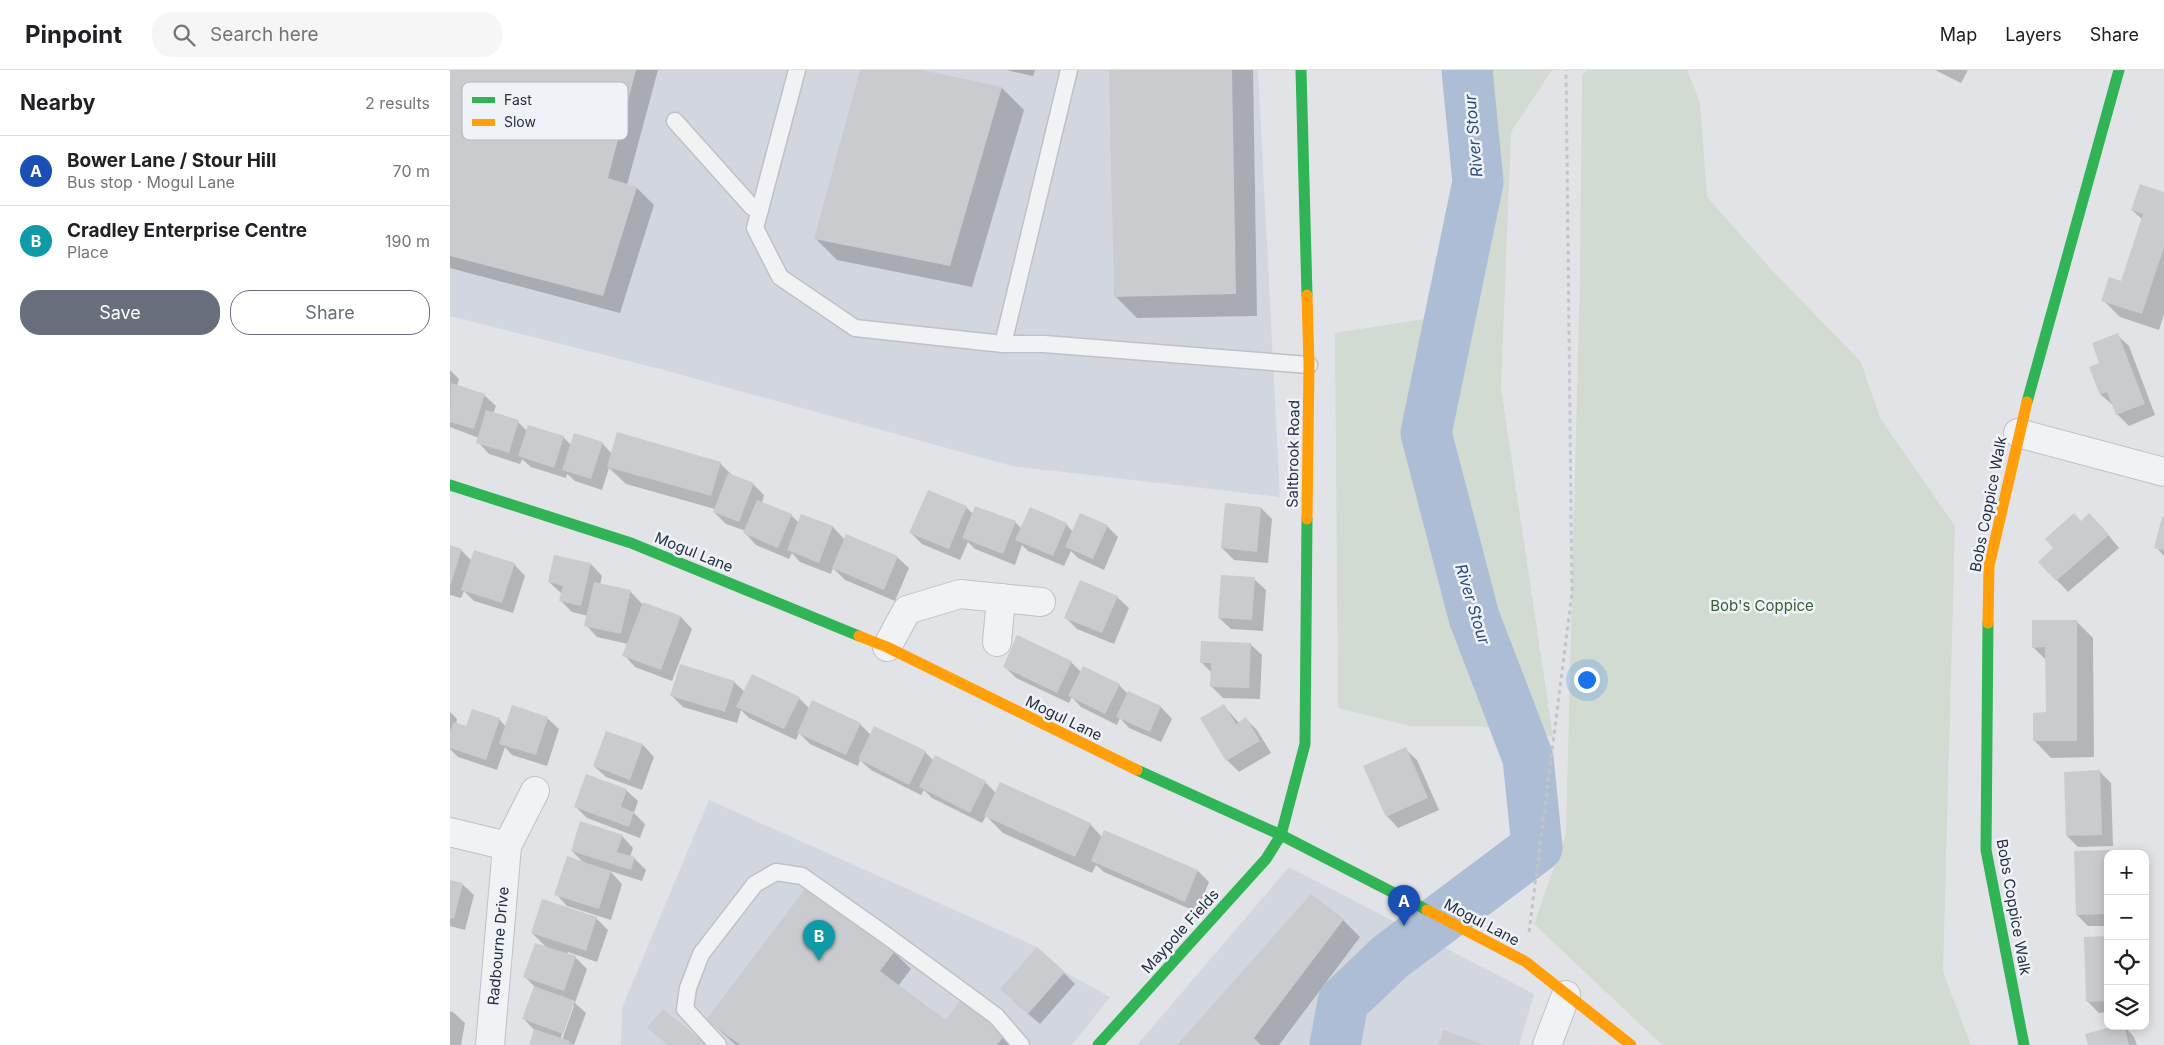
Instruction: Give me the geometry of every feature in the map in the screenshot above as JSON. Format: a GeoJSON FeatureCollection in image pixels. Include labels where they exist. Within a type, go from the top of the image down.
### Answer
{"type":"FeatureCollection","features":[{"type":"Feature","properties":{"kind":"street","name":"Saltbrook Road"},"geometry":{"type":"LineString","coordinates":[[1281,836],[1305,744],[1309,365],[1301,70]]}},
{"type":"Feature","properties":{"kind":"street","name":"Bobs Coppice Walk"},"geometry":{"type":"LineString","coordinates":[[2024,1045],[1986,850],[1989,566],[2018,433],[2120,70]]}},
{"type":"Feature","properties":{"kind":"street"},"geometry":{"type":"LineString","coordinates":[[2018,433],[2164,472]]}},
{"type":"Feature","properties":{"kind":"street","name":"Mogul Lane"},"geometry":{"type":"LineString","coordinates":[[450,485],[631,543],[887,647],[1128,766],[1281,836],[1526,962],[1631,1045]]}},
{"type":"Feature","properties":{"kind":"street"},"geometry":{"type":"LineString","coordinates":[[887,647],[907,610],[960,594],[1042,602]]}},
{"type":"Feature","properties":{"kind":"street"},"geometry":{"type":"LineString","coordinates":[[997,642],[1001,598]]}},
{"type":"Feature","properties":{"kind":"street","name":"Radbourne Drive"},"geometry":{"type":"LineString","coordinates":[[490,1045],[506,846],[535,791]]}},
{"type":"Feature","properties":{"kind":"street"},"geometry":{"type":"LineString","coordinates":[[450,832],[506,846]]}},
{"type":"Feature","properties":{"kind":"street","name":"Maypole Fields"},"geometry":{"type":"LineString","coordinates":[[1098,1045],[1266,859],[1281,836]]}},
{"type":"Feature","properties":{"kind":"street"},"geometry":{"type":"LineString","coordinates":[[1547,1045],[1566,995]]}},
{"type":"Feature","properties":{"kind":"lane"},"geometry":{"type":"LineString","coordinates":[[797,70],[755,228],[780,277],[855,328],[1002,344],[1044,344],[1309,365]]}},
{"type":"Feature","properties":{"kind":"lane"},"geometry":{"type":"LineString","coordinates":[[1002,344],[1070,70]]}},
{"type":"Feature","properties":{"kind":"lane"},"geometry":{"type":"LineString","coordinates":[[675,121],[752,207],[760,210]]}},
{"type":"Feature","properties":{"kind":"lane"},"geometry":{"type":"LineString","coordinates":[[718,1045],[685,1009],[688,988],[701,954],[726,920],[755,884],[776,872],[802,876],[872,925],[996,1016],[1021,1045]]}},
{"type":"Feature","properties":{"kind":"path"},"geometry":{"type":"LineString","coordinates":[[1526,962],[1572,593],[1566,70]]}},
{"type":"Feature","properties":{"kind":"shaded area"},"geometry":{"type":"Polygon","coordinates":[[[450,70],[1258,70],[1280,497],[1012,466],[660,369],[450,316],[450,70]]]}},
{"type":"Feature","properties":{"kind":"shaded area"},"geometry":{"type":"Polygon","coordinates":[[[709,800],[1037,947],[1065,972],[1110,997],[1072,1045],[621,1045],[622,1008],[709,800]]]}},
{"type":"Feature","properties":{"kind":"shaded area"},"geometry":{"type":"Polygon","coordinates":[[[1289,867],[1534,994],[1519,1045],[1137,1045],[1289,867]]]}},
{"type":"Feature","properties":{"kind":"green space"},"geometry":{"type":"Polygon","coordinates":[[[1467,70],[1552,70],[1511,132],[1501,388],[1553,737],[1478,726],[1410,726],[1338,708],[1335,333],[1450,315],[1478,182],[1467,70]]]}},
{"type":"Feature","properties":{"kind":"green space","name":"Bob's Coppice"},"geometry":{"type":"Polygon","coordinates":[[[1587,70],[1687,70],[1700,102],[1707,197],[1769,267],[1861,362],[1880,418],[1955,526],[1943,972],[1971,1045],[1662,1045],[1534,924],[1566,834],[1580,275],[1582,75],[1587,70]]]}},
{"type":"Feature","properties":{"kind":"building"},"geometry":{"type":"Polygon","coordinates":[[[450,70],[636,70],[628,101],[628,82],[462,82],[462,140],[618,140],[608,178],[637,187],[603,296],[450,256],[450,70]]]}},
{"type":"Feature","properties":{"kind":"building"},"geometry":{"type":"Polygon","coordinates":[[[860,70],[922,70],[1002,87],[950,266],[814,239],[860,70]]]}},
{"type":"Feature","properties":{"kind":"building"},"geometry":{"type":"Polygon","coordinates":[[[1109,70],[1232,70],[1236,294],[1114,297],[1109,70]]]}},
{"type":"Feature","properties":{"kind":"building"},"geometry":{"type":"Polygon","coordinates":[[[2140,184],[2164,192],[2164,247],[2142,314],[2101,301],[2109,277],[2121,281],[2143,214],[2131,210],[2140,184]]]}},
{"type":"Feature","properties":{"kind":"building"},"geometry":{"type":"Polygon","coordinates":[[[2118,333],[2145,404],[2116,415],[2107,392],[2100,395],[2089,367],[2099,363],[2092,343],[2118,333]]]}},
{"type":"Feature","properties":{"kind":"building"},"geometry":{"type":"Polygon","coordinates":[[[451,383],[485,394],[474,429],[450,422],[451,383]]]}},
{"type":"Feature","properties":{"kind":"building"},"geometry":{"type":"Polygon","coordinates":[[[486,410],[519,420],[509,453],[476,443],[486,410]]]}},
{"type":"Feature","properties":{"kind":"building"},"geometry":{"type":"Polygon","coordinates":[[[528,425],[564,436],[554,468],[518,456],[528,425]]]}},
{"type":"Feature","properties":{"kind":"building"},"geometry":{"type":"Polygon","coordinates":[[[617,432],[721,462],[711,496],[607,467],[617,432]]]}},
{"type":"Feature","properties":{"kind":"building"},"geometry":{"type":"Polygon","coordinates":[[[574,433],[603,442],[591,479],[562,470],[574,433]]]}},
{"type":"Feature","properties":{"kind":"building"},"geometry":{"type":"Polygon","coordinates":[[[728,473],[754,483],[739,522],[713,512],[728,473]]]}},
{"type":"Feature","properties":{"kind":"building"},"geometry":{"type":"Polygon","coordinates":[[[928,490],[967,506],[949,549],[909,533],[928,490]]]}},
{"type":"Feature","properties":{"kind":"building"},"geometry":{"type":"Polygon","coordinates":[[[757,500],[792,514],[778,548],[743,533],[757,500]]]}},
{"type":"Feature","properties":{"kind":"building"},"geometry":{"type":"Polygon","coordinates":[[[1225,503],[1261,507],[1257,552],[1221,548],[1225,503]]]}},
{"type":"Feature","properties":{"kind":"building"},"geometry":{"type":"Polygon","coordinates":[[[975,506],[1016,521],[1003,554],[962,538],[975,506]]]}},
{"type":"Feature","properties":{"kind":"building"},"geometry":{"type":"Polygon","coordinates":[[[1030,507],[1067,523],[1053,556],[1015,540],[1030,507]]]}},
{"type":"Feature","properties":{"kind":"building"},"geometry":{"type":"Polygon","coordinates":[[[1080,513],[1108,525],[1093,559],[1065,547],[1080,513]]]}},
{"type":"Feature","properties":{"kind":"building"},"geometry":{"type":"Polygon","coordinates":[[[2074,513],[2081,521],[2089,513],[2109,535],[2056,581],[2038,562],[2053,548],[2045,539],[2074,513]]]}},
{"type":"Feature","properties":{"kind":"building"},"geometry":{"type":"Polygon","coordinates":[[[801,514],[833,526],[819,563],[787,550],[801,514]]]}},
{"type":"Feature","properties":{"kind":"building"},"geometry":{"type":"Polygon","coordinates":[[[2162,517],[2164,517],[2164,550],[2154,548],[2162,517]]]}},
{"type":"Feature","properties":{"kind":"building"},"geometry":{"type":"Polygon","coordinates":[[[846,534],[898,556],[884,590],[832,568],[846,534]]]}},
{"type":"Feature","properties":{"kind":"building"},"geometry":{"type":"Polygon","coordinates":[[[450,545],[462,549],[450,586],[450,545]]]}},
{"type":"Feature","properties":{"kind":"building"},"geometry":{"type":"Polygon","coordinates":[[[474,550],[515,563],[502,603],[461,590],[474,550]]]}},
{"type":"Feature","properties":{"kind":"building"},"geometry":{"type":"Polygon","coordinates":[[[554,555],[591,563],[581,606],[559,601],[563,586],[548,582],[554,555]]]}},
{"type":"Feature","properties":{"kind":"building"},"geometry":{"type":"Polygon","coordinates":[[[1221,575],[1255,577],[1252,620],[1218,618],[1221,575]]]}},
{"type":"Feature","properties":{"kind":"building"},"geometry":{"type":"Polygon","coordinates":[[[1080,580],[1118,596],[1102,633],[1064,618],[1080,580]]]}},
{"type":"Feature","properties":{"kind":"building"},"geometry":{"type":"Polygon","coordinates":[[[594,582],[631,590],[621,634],[584,626],[594,582]]]}},
{"type":"Feature","properties":{"kind":"building"},"geometry":{"type":"Polygon","coordinates":[[[643,602],[681,616],[661,670],[622,656],[643,602]]]}},
{"type":"Feature","properties":{"kind":"building"},"geometry":{"type":"Polygon","coordinates":[[[2032,620],[2077,620],[2077,741],[2033,741],[2033,713],[2046,712],[2045,647],[2032,648],[2032,620]]]}},
{"type":"Feature","properties":{"kind":"building"},"geometry":{"type":"Polygon","coordinates":[[[1017,635],[1072,661],[1057,693],[1003,667],[1017,635]]]}},
{"type":"Feature","properties":{"kind":"building"},"geometry":{"type":"Polygon","coordinates":[[[1201,641],[1251,643],[1249,688],[1210,687],[1211,663],[1200,663],[1201,641]]]}},
{"type":"Feature","properties":{"kind":"building"},"geometry":{"type":"Polygon","coordinates":[[[680,664],[735,681],[725,712],[670,696],[680,664]]]}},
{"type":"Feature","properties":{"kind":"building"},"geometry":{"type":"Polygon","coordinates":[[[1083,666],[1120,684],[1105,714],[1068,696],[1083,666]]]}},
{"type":"Feature","properties":{"kind":"building"},"geometry":{"type":"Polygon","coordinates":[[[752,674],[800,697],[784,729],[736,707],[752,674]]]}},
{"type":"Feature","properties":{"kind":"building"},"geometry":{"type":"Polygon","coordinates":[[[1128,691],[1161,706],[1150,732],[1116,717],[1128,691]]]}},
{"type":"Feature","properties":{"kind":"building"},"geometry":{"type":"Polygon","coordinates":[[[812,700],[861,723],[846,755],[797,733],[812,700]]]}},
{"type":"Feature","properties":{"kind":"building"},"geometry":{"type":"Polygon","coordinates":[[[1224,704],[1236,724],[1246,717],[1260,741],[1226,761],[1200,718],[1224,704]]]}},
{"type":"Feature","properties":{"kind":"building"},"geometry":{"type":"Polygon","coordinates":[[[512,705],[548,717],[536,755],[499,744],[512,705]]]}},
{"type":"Feature","properties":{"kind":"building"},"geometry":{"type":"Polygon","coordinates":[[[472,709],[500,718],[486,760],[450,748],[450,732],[454,722],[466,726],[472,709]]]}},
{"type":"Feature","properties":{"kind":"building"},"geometry":{"type":"Polygon","coordinates":[[[874,726],[926,751],[909,785],[858,759],[874,726]]]}},
{"type":"Feature","properties":{"kind":"building"},"geometry":{"type":"Polygon","coordinates":[[[606,731],[643,744],[630,780],[593,766],[606,731]]]}},
{"type":"Feature","properties":{"kind":"building"},"geometry":{"type":"Polygon","coordinates":[[[1406,747],[1428,798],[1386,817],[1363,766],[1406,747]]]}},
{"type":"Feature","properties":{"kind":"building"},"geometry":{"type":"Polygon","coordinates":[[[935,755],[986,781],[970,813],[919,787],[935,755]]]}},
{"type":"Feature","properties":{"kind":"building"},"geometry":{"type":"Polygon","coordinates":[[[2100,770],[2102,835],[2066,836],[2064,772],[2100,770]]]}},
{"type":"Feature","properties":{"kind":"building"},"geometry":{"type":"Polygon","coordinates":[[[586,774],[627,789],[621,807],[634,812],[629,827],[574,807],[586,774]]]}},
{"type":"Feature","properties":{"kind":"building"},"geometry":{"type":"Polygon","coordinates":[[[1000,782],[1091,823],[1075,857],[984,816],[1000,782]]]}},
{"type":"Feature","properties":{"kind":"building"},"geometry":{"type":"Polygon","coordinates":[[[580,821],[623,835],[617,852],[635,857],[631,870],[571,851],[580,821]]]}},
{"type":"Feature","properties":{"kind":"building"},"geometry":{"type":"Polygon","coordinates":[[[1104,830],[1198,870],[1185,902],[1091,861],[1104,830]]]}},
{"type":"Feature","properties":{"kind":"building"},"geometry":{"type":"Polygon","coordinates":[[[2104,850],[2104,914],[2076,915],[2074,851],[2104,850]]]}},
{"type":"Feature","properties":{"kind":"building"},"geometry":{"type":"Polygon","coordinates":[[[567,856],[611,871],[599,909],[554,895],[567,856]]]}},
{"type":"Feature","properties":{"kind":"building"},"geometry":{"type":"Polygon","coordinates":[[[450,880],[463,883],[454,919],[450,918],[450,880]]]}},
{"type":"Feature","properties":{"kind":"building"},"geometry":{"type":"Polygon","coordinates":[[[808,885],[895,951],[880,971],[946,1020],[962,998],[1007,1032],[997,1045],[740,1045],[706,1020],[808,885]]]}},
{"type":"Feature","properties":{"kind":"building"},"geometry":{"type":"Polygon","coordinates":[[[1311,894],[1344,919],[1254,1038],[1261,1045],[1177,1045],[1311,894]]]}},
{"type":"Feature","properties":{"kind":"building"},"geometry":{"type":"Polygon","coordinates":[[[542,899],[597,917],[586,951],[531,933],[542,899]]]}},
{"type":"Feature","properties":{"kind":"building"},"geometry":{"type":"Polygon","coordinates":[[[2104,936],[2104,1001],[2086,1002],[2084,937],[2104,936]]]}},
{"type":"Feature","properties":{"kind":"building"},"geometry":{"type":"Polygon","coordinates":[[[535,943],[576,956],[564,991],[523,977],[535,943]]]}},
{"type":"Feature","properties":{"kind":"building"},"geometry":{"type":"Polygon","coordinates":[[[1037,947],[1065,972],[1028,1014],[1000,989],[1037,947]]]}},
{"type":"Feature","properties":{"kind":"building"},"geometry":{"type":"Polygon","coordinates":[[[534,986],[575,1001],[563,1034],[522,1019],[534,986]]]}},
{"type":"Feature","properties":{"kind":"building"},"geometry":{"type":"Polygon","coordinates":[[[663,1009],[707,1045],[668,1045],[647,1028],[663,1009]]]}},
{"type":"Feature","properties":{"kind":"building"},"geometry":{"type":"Polygon","coordinates":[[[534,1029],[570,1041],[569,1045],[529,1045],[534,1029]]]}},
{"type":"Feature","properties":{"kind":"building"},"geometry":{"type":"Polygon","coordinates":[[[2104,1029],[2125,1030],[2129,1045],[2088,1045],[2085,1034],[2104,1029]]]}},
{"type":"Feature","properties":{"kind":"building"},"geometry":{"type":"Polygon","coordinates":[[[1444,1030],[1484,1045],[1438,1045],[1444,1030]]]}},
{"type":"Feature","properties":{"kind":"waterway","name":"River Stour"},"geometry":{"type":"LineString","coordinates":[[1335,1045],[1343,1002],[1390,957],[1537,847],[1528,758],[1474,617],[1426,433],[1478,182],[1467,70]]}},
{"type":"Feature","properties":{"kind":"traffic: fast"},"geometry":{"type":"LineString","coordinates":[[1301,70],[1307,295]]}},
{"type":"Feature","properties":{"kind":"traffic: fast"},"geometry":{"type":"LineString","coordinates":[[2027,402],[2119,70]]}},
{"type":"Feature","properties":{"kind":"traffic: fast"},"geometry":{"type":"LineString","coordinates":[[450,485],[631,543],[859,636]]}},
{"type":"Feature","properties":{"kind":"traffic: fast"},"geometry":{"type":"LineString","coordinates":[[1098,1045],[1266,859],[1281,835],[1305,744],[1307,519]]}},
{"type":"Feature","properties":{"kind":"traffic: fast"},"geometry":{"type":"LineString","coordinates":[[1988,623],[1986,850],[2024,1045]]}},
{"type":"Feature","properties":{"kind":"traffic: fast"},"geometry":{"type":"LineString","coordinates":[[1137,770],[1281,835],[1427,910]]}},
{"type":"Feature","properties":{"kind":"traffic: slow"},"geometry":{"type":"LineString","coordinates":[[1307,295],[1309,365],[1307,519]]}},
{"type":"Feature","properties":{"kind":"traffic: slow"},"geometry":{"type":"LineString","coordinates":[[1988,623],[1989,566],[2027,402]]}},
{"type":"Feature","properties":{"kind":"traffic: slow"},"geometry":{"type":"LineString","coordinates":[[859,636],[887,647],[1137,770]]}},
{"type":"Feature","properties":{"kind":"traffic: slow"},"geometry":{"type":"LineString","coordinates":[[1427,910],[1526,962],[1631,1045]]}},
{"type":"Feature","properties":{"kind":"place","name":"Bower Lane / Stour Hill"},"geometry":{"type":"Point","coordinates":[1404,926]}},
{"type":"Feature","properties":{"kind":"place","name":"Cradley Enterprise Centre"},"geometry":{"type":"Point","coordinates":[819,961]}}]}
